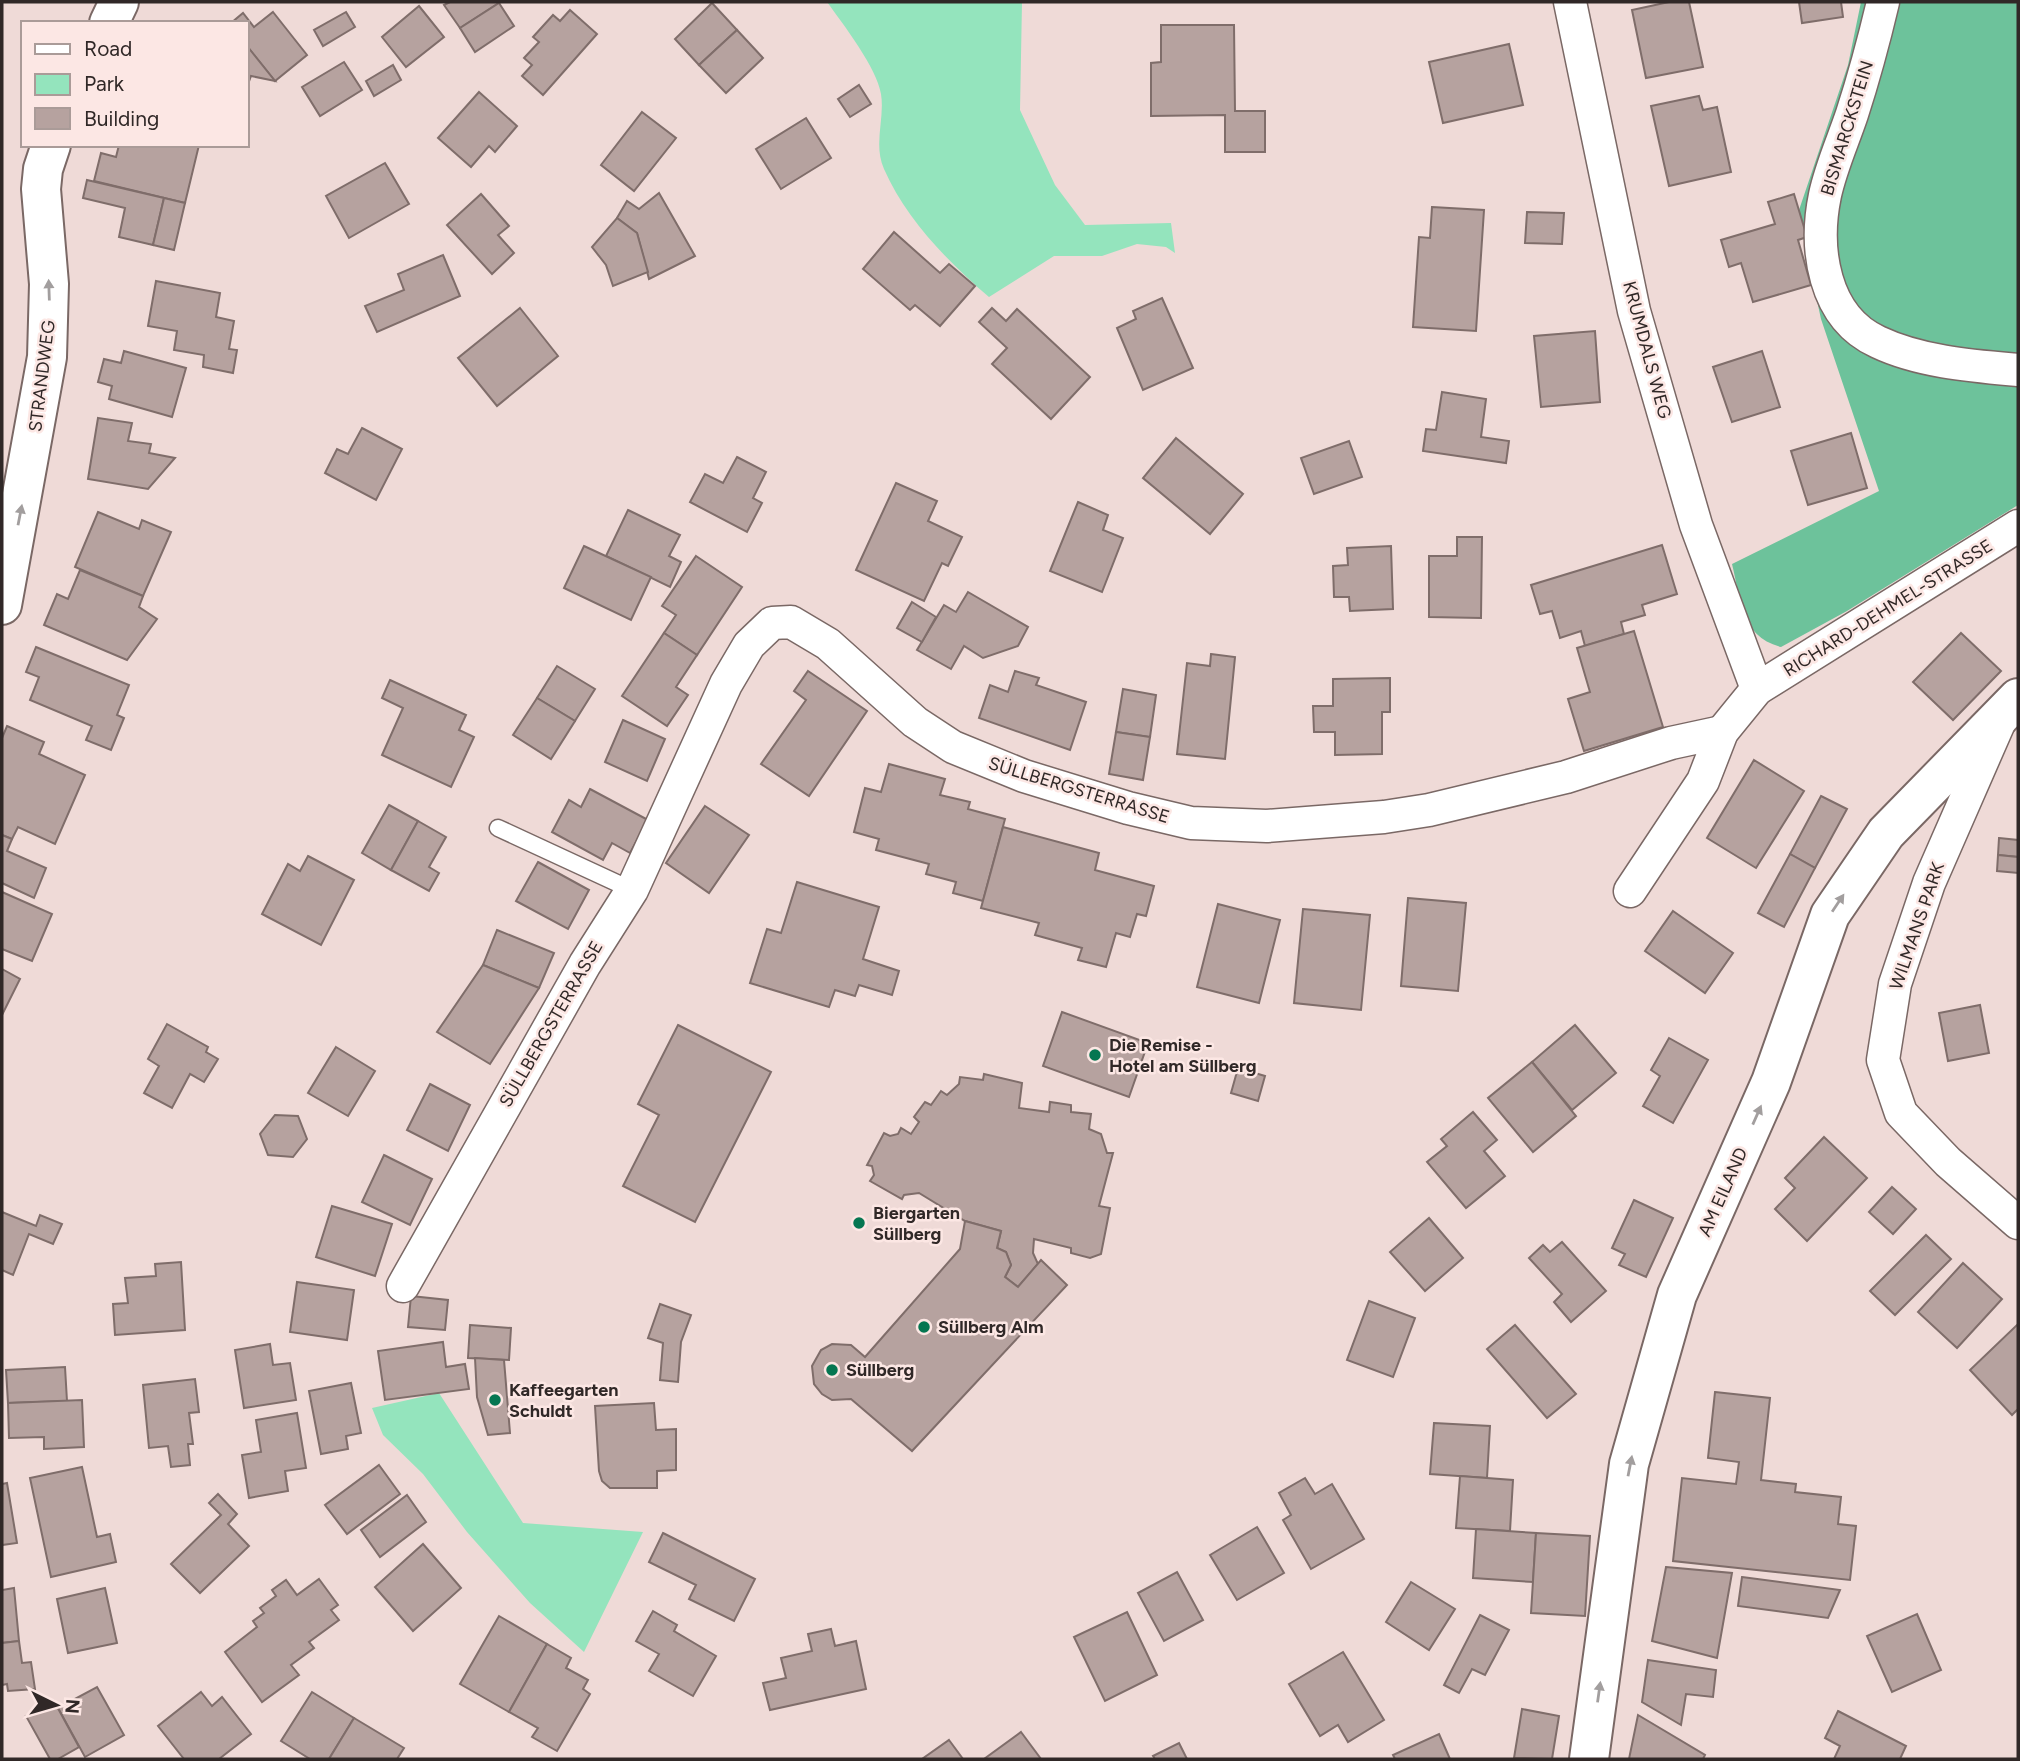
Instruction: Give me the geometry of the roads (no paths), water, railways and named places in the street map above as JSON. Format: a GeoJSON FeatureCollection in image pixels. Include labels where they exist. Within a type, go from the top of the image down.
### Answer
{"type":"FeatureCollection","features":[{"type":"Feature","properties":{"kind":"street"},"geometry":{"type":"LineString","coordinates":[[111,21],[120,2]]}},
{"type":"Feature","properties":{"kind":"street","name":"KRUMDALS WEG"},"geometry":{"type":"LineString","coordinates":[[1570,2],[1634,311],[1696,525],[1757,689]]}},
{"type":"Feature","properties":{"kind":"street","name":"BISMARCKSTEIN"},"geometry":{"type":"LineString","coordinates":[[1883,2],[1855,103],[1826,191],[1820,231],[1826,283],[1851,323],[1880,343],[1967,364],[2018,370]]}},
{"type":"Feature","properties":{"kind":"street","name":"STRANDWEG"},"geometry":{"type":"LineString","coordinates":[[2,606],[46,370],[49,284],[41,189],[43,169],[50,147]]}},
{"type":"Feature","properties":{"kind":"street","name":"RICHARD-DEHMEL-STRASSE"},"geometry":{"type":"LineString","coordinates":[[1757,689],[2018,526]]}},
{"type":"Feature","properties":{"kind":"street","name":"SÜLLBERGSTERRASSE"},"geometry":{"type":"LineString","coordinates":[[403,1286],[571,987],[632,890],[726,684],[755,638],[779,620],[791,622],[828,644],[915,722],[953,747],[1024,776],[1128,808],[1227,827],[1267,826],[1407,813],[1566,777],[1671,743],[1722,732]]}},
{"type":"Feature","properties":{"kind":"street"},"geometry":{"type":"LineString","coordinates":[[1630,891],[1703,782],[1722,732],[1757,689]]}},
{"type":"Feature","properties":{"kind":"street","name":"WILMANS PARK"},"geometry":{"type":"LineString","coordinates":[[2011,705],[1929,883],[1895,984],[1883,1060],[1900,1113],[1948,1163],[2018,1223]]}},
{"type":"Feature","properties":{"kind":"street","name":"AM EILAND"},"geometry":{"type":"LineString","coordinates":[[1590,1759],[1629,1464],[1677,1295],[1771,1082],[1830,915],[1886,833],[2011,705]]}},
{"type":"Feature","properties":{"kind":"lane"},"geometry":{"type":"LineString","coordinates":[[498,828],[632,890]]}},
{"type":"Feature","properties":{"kind":"place","name":"Die Remise - Hotel am Süllberg"},"geometry":{"type":"Point","coordinates":[1095,1055]}},
{"type":"Feature","properties":{"kind":"place","name":"Biergarten Süllberg"},"geometry":{"type":"Point","coordinates":[859,1223]}},
{"type":"Feature","properties":{"kind":"place","name":"Süllberg Alm"},"geometry":{"type":"Point","coordinates":[924,1327]}},
{"type":"Feature","properties":{"kind":"place","name":"Süllberg"},"geometry":{"type":"Point","coordinates":[832,1370]}},
{"type":"Feature","properties":{"kind":"place","name":"Kaffeegarten Schuldt"},"geometry":{"type":"Point","coordinates":[495,1400]}}]}
